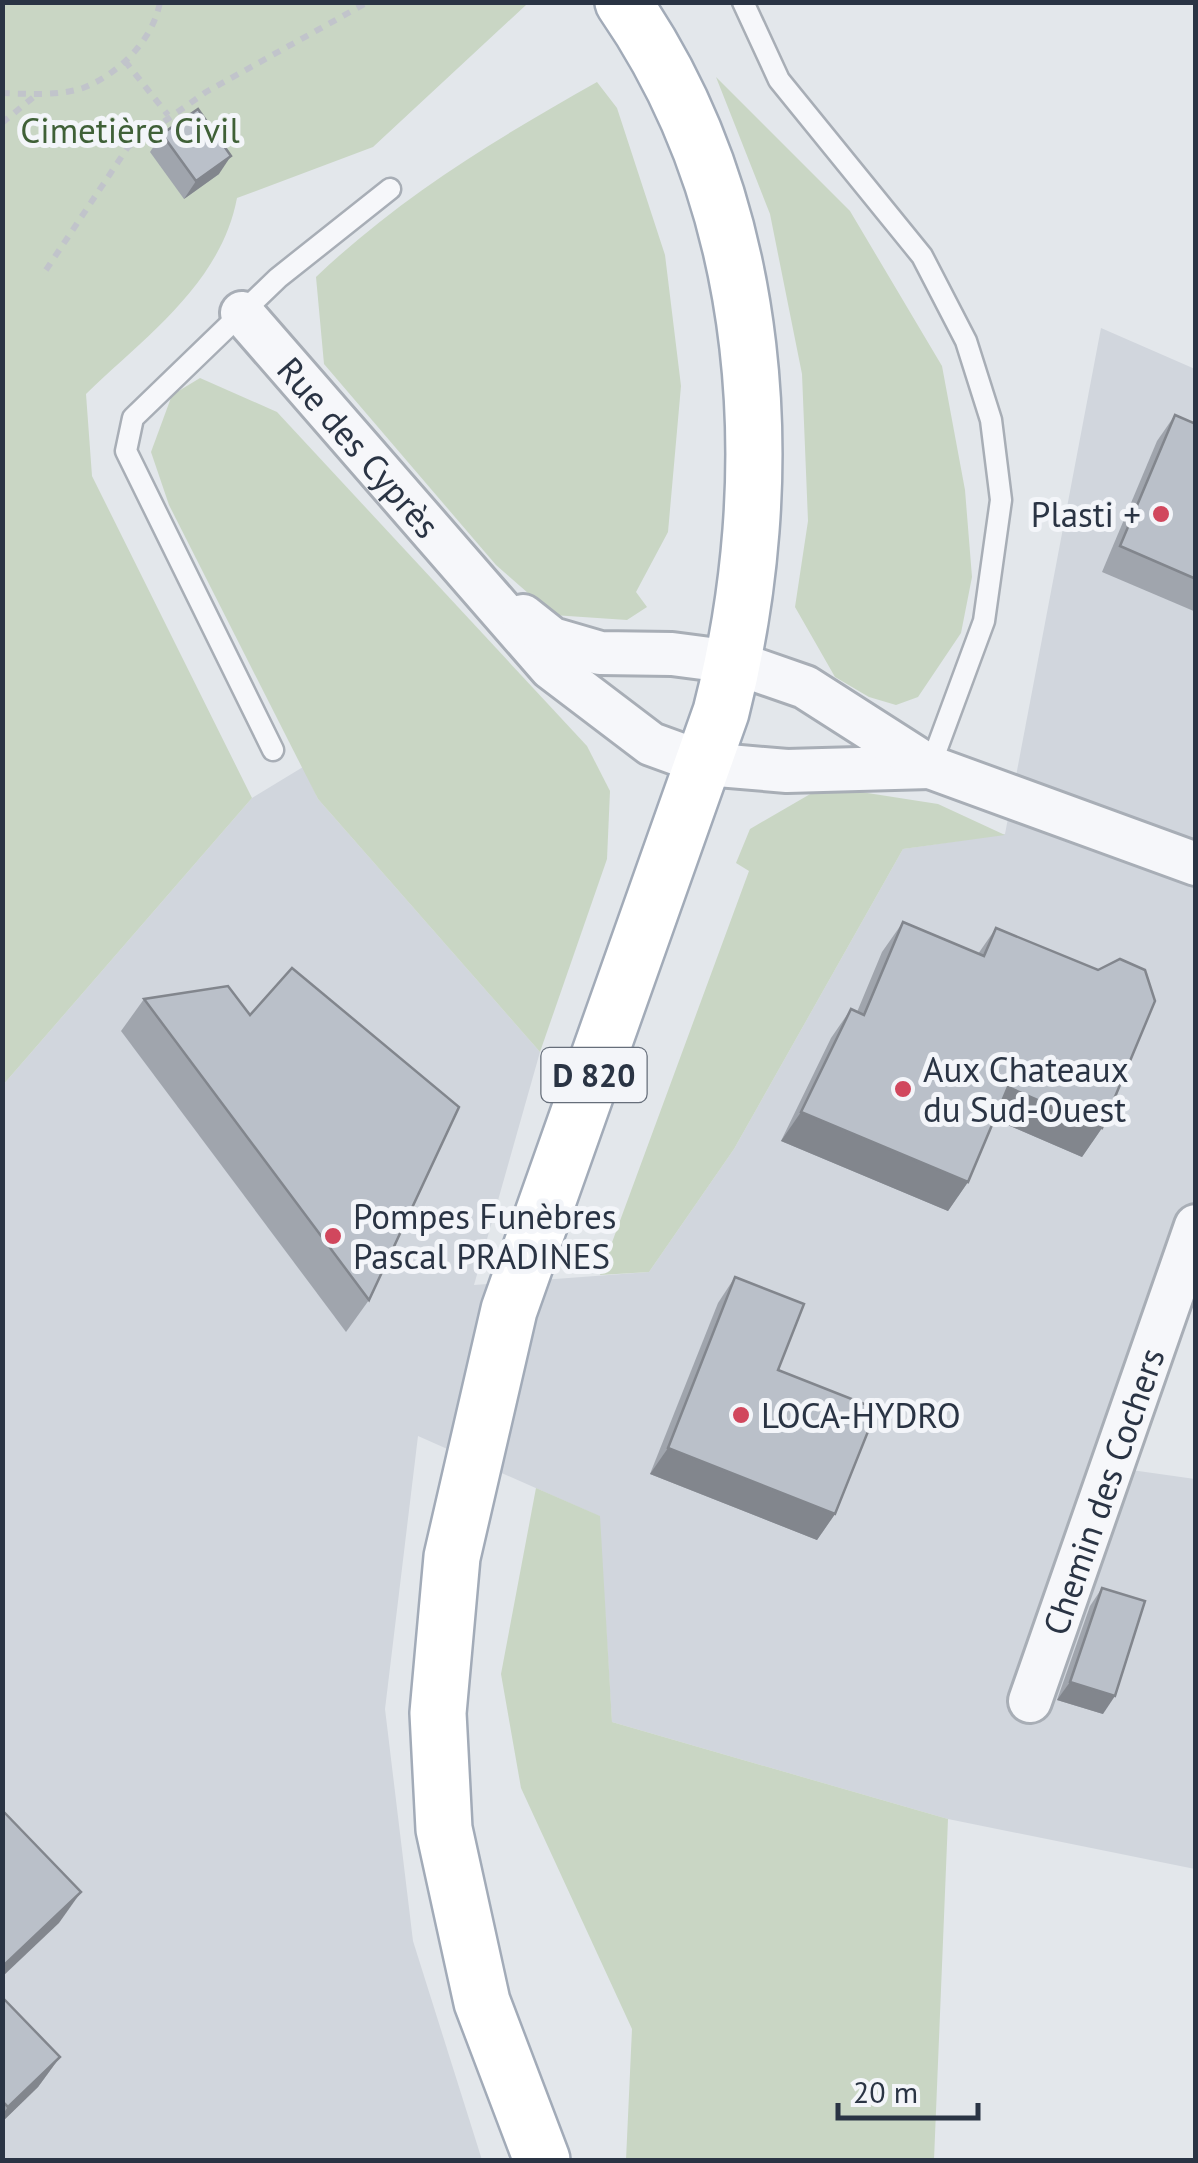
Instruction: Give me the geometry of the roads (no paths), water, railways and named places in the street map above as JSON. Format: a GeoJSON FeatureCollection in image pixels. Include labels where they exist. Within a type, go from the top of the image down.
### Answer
{"type":"FeatureCollection","features":[{"type":"Feature","properties":{"kind":"main road","name":"D 820"},"geometry":{"type":"LineString","coordinates":[[542,2160],[482,2002],[444,1830],[438,1713],[452,1557],[509,1310],[706,764],[734,662],[747,562],[756,431],[736,264],[701,150],[623,2]]}},
{"type":"Feature","properties":{"kind":"street","name":"Rue des Cyprès"},"geometry":{"type":"LineString","coordinates":[[242,313],[552,668],[652,744],[706,764],[788,771],[930,766]]}},
{"type":"Feature","properties":{"kind":"street","name":"Rue des Cyprès"},"geometry":{"type":"LineString","coordinates":[[476,578],[552,639],[600,652],[672,654],[734,662],[804,687],[930,766]]}},
{"type":"Feature","properties":{"kind":"street"},"geometry":{"type":"LineString","coordinates":[[930,766],[1196,864]]}},
{"type":"Feature","properties":{"kind":"street","name":"Chemin des Cochers"},"geometry":{"type":"LineString","coordinates":[[1030,1702],[1196,1226]]}},
{"type":"Feature","properties":{"kind":"lane"},"geometry":{"type":"LineString","coordinates":[[743,2],[779,80],[922,256],[966,340],[991,420],[1001,500],[984,621],[930,766]]}},
{"type":"Feature","properties":{"kind":"lane"},"geometry":{"type":"LineString","coordinates":[[273,750],[126,451],[133,418],[278,278],[390,189]]}},
{"type":"Feature","properties":{"kind":"place","name":"Plasti +"},"geometry":{"type":"Point","coordinates":[1161,514]}},
{"type":"Feature","properties":{"kind":"place","name":"Aux Chateaux du Sud-Ouest"},"geometry":{"type":"Point","coordinates":[903,1089]}},
{"type":"Feature","properties":{"kind":"place","name":"Pompes Funèbres Pascal PRADINES"},"geometry":{"type":"Point","coordinates":[333,1236]}},
{"type":"Feature","properties":{"kind":"place","name":"LOCA-HYDRO"},"geometry":{"type":"Point","coordinates":[741,1415]}},
{"type":"Feature","properties":{"kind":"park label","name":"Cimetière Civil"},"geometry":{"type":"Point","coordinates":[130,130]}}]}
